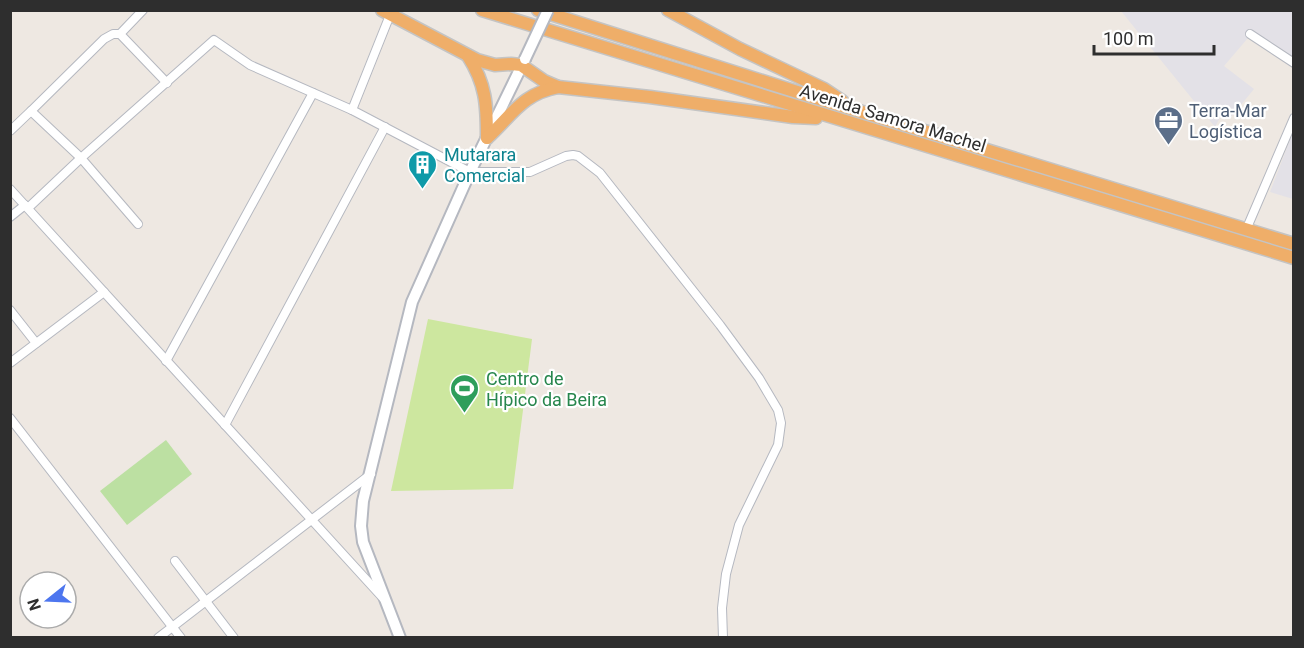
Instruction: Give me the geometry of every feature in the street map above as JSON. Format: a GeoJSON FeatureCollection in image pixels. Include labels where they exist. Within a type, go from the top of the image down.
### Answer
{"type":"FeatureCollection","features":[{"type":"Feature","properties":{"kind":"highway","name":"Avenida Samora Machel"},"geometry":{"type":"LineString","coordinates":[[482,10],[1293,258]]}},
{"type":"Feature","properties":{"kind":"highway","name":"Avenida Samora Machel"},"geometry":{"type":"LineString","coordinates":[[538,10],[1293,244]]}},
{"type":"Feature","properties":{"kind":"highway"},"geometry":{"type":"LineString","coordinates":[[668,10],[740,50],[824,89],[852,108]]}},
{"type":"Feature","properties":{"kind":"highway"},"geometry":{"type":"LineString","coordinates":[[386,13],[487,63],[523,62],[544,81],[558,87],[683,101],[793,117],[834,119]]}},
{"type":"Feature","properties":{"kind":"highway"},"geometry":{"type":"LineString","coordinates":[[468,55],[482,82],[486,100],[487,138]]}},
{"type":"Feature","properties":{"kind":"highway"},"geometry":{"type":"LineString","coordinates":[[487,138],[532,95],[558,87]]}},
{"type":"Feature","properties":{"kind":"main road"},"geometry":{"type":"LineString","coordinates":[[400,638],[367,554],[361,526],[363,501],[410,309],[470,172],[548,10]]}},
{"type":"Feature","properties":{"kind":"street"},"geometry":{"type":"LineString","coordinates":[[120,34],[143,10]]}},
{"type":"Feature","properties":{"kind":"street"},"geometry":{"type":"LineString","coordinates":[[352,110],[386,13]]}},
{"type":"Feature","properties":{"kind":"street"},"geometry":{"type":"LineString","coordinates":[[10,131],[104,39],[113,34],[120,34],[167,83]]}},
{"type":"Feature","properties":{"kind":"street"},"geometry":{"type":"LineString","coordinates":[[1250,34],[1293,63]]}},
{"type":"Feature","properties":{"kind":"street"},"geometry":{"type":"LineString","coordinates":[[10,217],[27,206],[214,40],[250,65],[352,110],[470,172],[530,172],[573,155],[589,164],[600,173],[720,325],[759,378],[778,410],[781,423],[778,446],[739,525],[726,574],[722,608],[723,638]]}},
{"type":"Feature","properties":{"kind":"street"},"geometry":{"type":"LineString","coordinates":[[166,361],[313,93]]}},
{"type":"Feature","properties":{"kind":"street"},"geometry":{"type":"LineString","coordinates":[[31,111],[81,158],[138,224]]}},
{"type":"Feature","properties":{"kind":"street"},"geometry":{"type":"LineString","coordinates":[[1246,230],[1293,118]]}},
{"type":"Feature","properties":{"kind":"street"},"geometry":{"type":"LineString","coordinates":[[225,425],[385,127]]}},
{"type":"Feature","properties":{"kind":"street"},"geometry":{"type":"LineString","coordinates":[[10,189],[386,603]]}},
{"type":"Feature","properties":{"kind":"street"},"geometry":{"type":"LineString","coordinates":[[10,363],[104,292]]}},
{"type":"Feature","properties":{"kind":"street"},"geometry":{"type":"LineString","coordinates":[[10,310],[36,343]]}},
{"type":"Feature","properties":{"kind":"street"},"geometry":{"type":"LineString","coordinates":[[10,418],[181,638]]}},
{"type":"Feature","properties":{"kind":"street"},"geometry":{"type":"LineString","coordinates":[[158,638],[371,474]]}},
{"type":"Feature","properties":{"kind":"street"},"geometry":{"type":"LineString","coordinates":[[175,561],[234,638]]}},
{"type":"Feature","properties":{"kind":"shaded area"},"geometry":{"type":"Polygon","coordinates":[[[1121,11],[1293,11],[1293,60],[1254,31],[1224,66],[1254,89],[1231,117],[1222,114],[1215,127],[1121,11]]]}},
{"type":"Feature","properties":{"kind":"shaded area"},"geometry":{"type":"Polygon","coordinates":[[[1293,132],[1293,199],[1270,192],[1293,132]]]}},
{"type":"Feature","properties":{"kind":"green space","name":"Centro de Hípico da Beira"},"geometry":{"type":"Polygon","coordinates":[[[428,319],[532,339],[513,489],[391,491],[428,319]]]}},
{"type":"Feature","properties":{"kind":"green space"},"geometry":{"type":"Polygon","coordinates":[[[166,440],[192,474],[127,525],[100,491],[166,440]]]}},
{"type":"Feature","properties":{"kind":"place","name":"Terra-Mar Logística"},"geometry":{"type":"Point","coordinates":[1168,146]}},
{"type":"Feature","properties":{"kind":"place","name":"Mutarara Comercial"},"geometry":{"type":"Point","coordinates":[423,190]}},
{"type":"Feature","properties":{"kind":"place","name":"Centro de Hípico da Beira"},"geometry":{"type":"Point","coordinates":[465,414]}}]}
